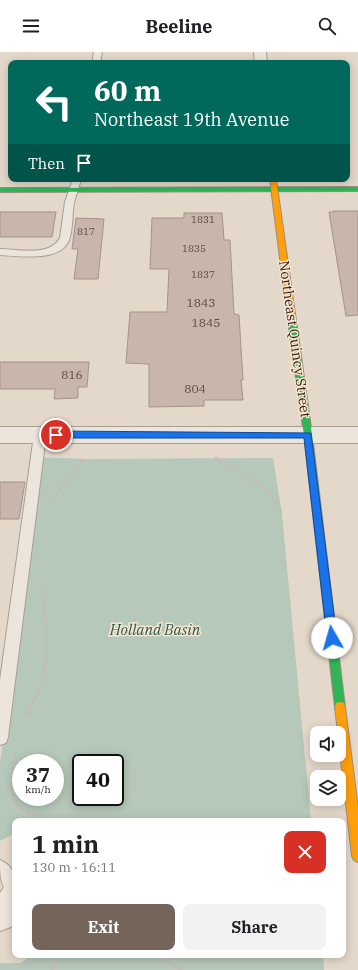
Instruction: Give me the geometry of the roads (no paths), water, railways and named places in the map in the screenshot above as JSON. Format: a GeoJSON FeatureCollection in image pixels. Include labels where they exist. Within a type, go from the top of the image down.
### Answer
{"type":"FeatureCollection","features":[{"type":"Feature","properties":{"kind":"street","name":"Northeast Quincy Street"},"geometry":{"type":"LineString","coordinates":[[273,182],[308,435],[358,856]]}},
{"type":"Feature","properties":{"kind":"street"},"geometry":{"type":"LineString","coordinates":[[0,190],[358,190]]}},
{"type":"Feature","properties":{"kind":"street"},"geometry":{"type":"LineString","coordinates":[[0,435],[358,435]]}},
{"type":"Feature","properties":{"kind":"street"},"geometry":{"type":"LineString","coordinates":[[0,916],[12,902]]}},
{"type":"Feature","properties":{"kind":"lane"},"geometry":{"type":"LineString","coordinates":[[0,252],[48,252],[57,249],[63,244],[70,202],[76,182]]}},
{"type":"Feature","properties":{"kind":"lane"},"geometry":{"type":"LineString","coordinates":[[0,737],[40,435]]}},
{"type":"Feature","properties":{"kind":"lane"},"geometry":{"type":"LineString","coordinates":[[0,869],[12,884]]}},
{"type":"Feature","properties":{"kind":"water","name":"Holland Basin"},"geometry":{"type":"Polygon","coordinates":[[[36,457],[84,459],[273,458],[282,514],[311,818],[12,818],[12,835],[0,841],[0,764],[36,457]]]}},
{"type":"Feature","properties":{"kind":"water"},"geometry":{"type":"Polygon","coordinates":[[[28,958],[323,958],[324,970],[0,970],[0,963],[21,963],[28,958]]]}}]}
